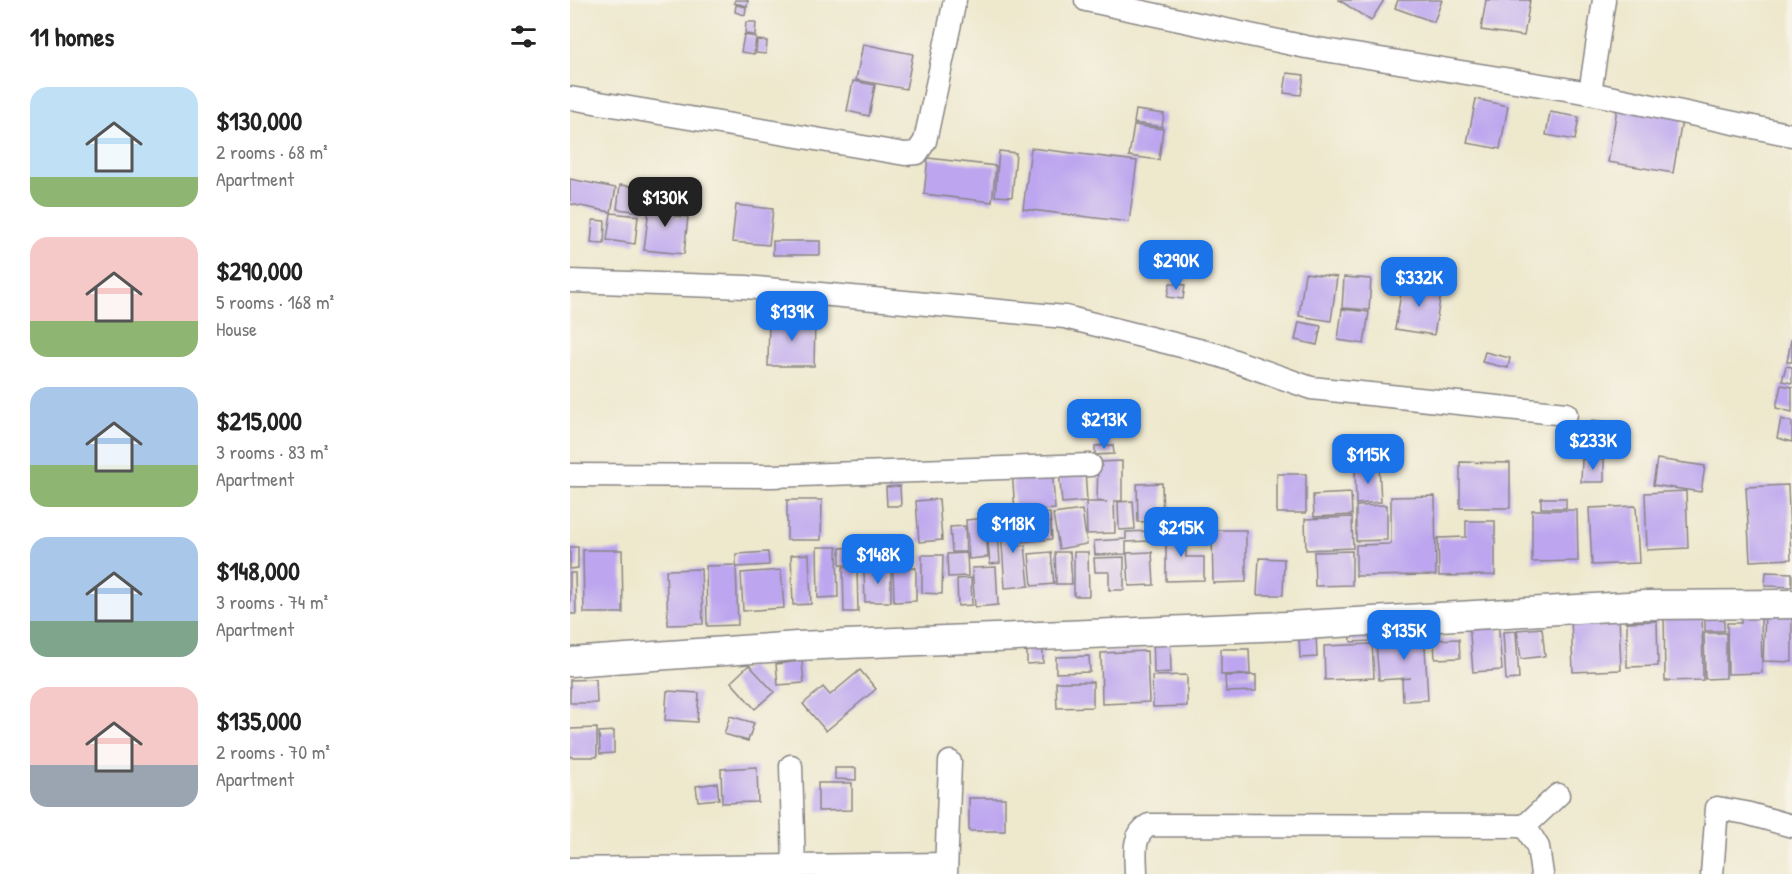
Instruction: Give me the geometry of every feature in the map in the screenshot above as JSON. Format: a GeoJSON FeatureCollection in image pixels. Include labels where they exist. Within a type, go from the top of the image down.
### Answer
{"type":"FeatureCollection","features":[{"type":"Feature","properties":{"kind":"main road"},"geometry":{"type":"LineString","coordinates":[[570,662],[796,646],[1287,626],[1644,604],[1792,604]]}},
{"type":"Feature","properties":{"kind":"street"},"geometry":{"type":"LineString","coordinates":[[570,98],[905,154],[917,153],[925,141],[955,0]]}},
{"type":"Feature","properties":{"kind":"street"},"geometry":{"type":"LineString","coordinates":[[1086,0],[1306,47],[1590,93],[1792,135]]}},
{"type":"Feature","properties":{"kind":"street"},"geometry":{"type":"LineString","coordinates":[[1590,93],[1604,0]]}},
{"type":"Feature","properties":{"kind":"street"},"geometry":{"type":"LineString","coordinates":[[570,281],[746,287],[1065,317],[1218,354],[1311,388],[1566,414]]}},
{"type":"Feature","properties":{"kind":"street"},"geometry":{"type":"LineString","coordinates":[[570,475],[772,476],[1090,465]]}},
{"type":"Feature","properties":{"kind":"street"},"geometry":{"type":"LineString","coordinates":[[570,869],[794,866],[946,869],[950,762]]}},
{"type":"Feature","properties":{"kind":"street"},"geometry":{"type":"LineString","coordinates":[[791,765],[794,866]]}},
{"type":"Feature","properties":{"kind":"street"},"geometry":{"type":"LineString","coordinates":[[1136,874],[1136,839],[1140,830],[1149,825],[1525,826],[1558,795]]}},
{"type":"Feature","properties":{"kind":"street"},"geometry":{"type":"LineString","coordinates":[[1712,874],[1717,808],[1746,813],[1792,826]]}},
{"type":"Feature","properties":{"kind":"street"},"geometry":{"type":"LineString","coordinates":[[1525,826],[1538,847],[1542,874]]}},
{"type":"Feature","properties":{"kind":"building"},"geometry":{"type":"Polygon","coordinates":[[[735,0],[748,0],[747,6],[734,3],[735,0]]]}},
{"type":"Feature","properties":{"kind":"building"},"geometry":{"type":"Polygon","coordinates":[[[1339,0],[1384,0],[1371,21],[1339,0]]]}},
{"type":"Feature","properties":{"kind":"building"},"geometry":{"type":"Polygon","coordinates":[[[1398,0],[1442,0],[1434,22],[1395,8],[1398,0]]]}},
{"type":"Feature","properties":{"kind":"building"},"geometry":{"type":"Polygon","coordinates":[[[1486,0],[1530,0],[1524,36],[1481,30],[1486,0]]]}},
{"type":"Feature","properties":{"kind":"building"},"geometry":{"type":"Polygon","coordinates":[[[736,5],[746,7],[745,15],[735,12],[736,5]]]}},
{"type":"Feature","properties":{"kind":"building"},"geometry":{"type":"Polygon","coordinates":[[[746,22],[756,22],[755,35],[745,34],[746,22]]]}},
{"type":"Feature","properties":{"kind":"building"},"geometry":{"type":"Polygon","coordinates":[[[744,35],[756,37],[754,54],[741,52],[744,35]]]}},
{"type":"Feature","properties":{"kind":"building"},"geometry":{"type":"Polygon","coordinates":[[[757,40],[767,41],[766,54],[756,53],[757,40]]]}},
{"type":"Feature","properties":{"kind":"building"},"geometry":{"type":"Polygon","coordinates":[[[863,44],[913,54],[906,89],[856,80],[863,44]]]}},
{"type":"Feature","properties":{"kind":"building"},"geometry":{"type":"Polygon","coordinates":[[[1287,73],[1304,75],[1301,95],[1284,93],[1287,73]]]}},
{"type":"Feature","properties":{"kind":"building"},"geometry":{"type":"Polygon","coordinates":[[[853,81],[875,85],[869,116],[847,111],[853,81]]]}},
{"type":"Feature","properties":{"kind":"building"},"geometry":{"type":"Polygon","coordinates":[[[1476,99],[1508,106],[1500,149],[1467,143],[1476,99]]]}},
{"type":"Feature","properties":{"kind":"building"},"geometry":{"type":"Polygon","coordinates":[[[1618,103],[1683,114],[1673,173],[1608,162],[1618,103]]]}},
{"type":"Feature","properties":{"kind":"building"},"geometry":{"type":"Polygon","coordinates":[[[1136,110],[1164,114],[1162,127],[1134,123],[1136,110]]]}},
{"type":"Feature","properties":{"kind":"building"},"geometry":{"type":"Polygon","coordinates":[[[1550,112],[1579,117],[1575,140],[1546,135],[1550,112]]]}},
{"type":"Feature","properties":{"kind":"building"},"geometry":{"type":"Polygon","coordinates":[[[1134,125],[1163,129],[1159,160],[1129,156],[1134,125]]]}},
{"type":"Feature","properties":{"kind":"building"},"geometry":{"type":"Polygon","coordinates":[[[1031,148],[1137,161],[1129,222],[1023,209],[1031,148]]]}},
{"type":"Feature","properties":{"kind":"building"},"geometry":{"type":"Polygon","coordinates":[[[999,151],[1016,153],[1012,197],[995,196],[999,151]]]}},
{"type":"Feature","properties":{"kind":"building"},"geometry":{"type":"Polygon","coordinates":[[[928,158],[996,166],[992,202],[924,194],[928,158]]]}},
{"type":"Feature","properties":{"kind":"building"},"geometry":{"type":"Polygon","coordinates":[[[570,179],[616,188],[611,212],[570,204],[570,179]]]}},
{"type":"Feature","properties":{"kind":"building"},"geometry":{"type":"Polygon","coordinates":[[[620,185],[646,188],[643,212],[617,209],[620,185]]]}},
{"type":"Feature","properties":{"kind":"building"},"geometry":{"type":"Polygon","coordinates":[[[650,200],[677,202],[675,216],[688,217],[684,254],[644,250],[650,200]]]}},
{"type":"Feature","properties":{"kind":"building"},"geometry":{"type":"Polygon","coordinates":[[[736,205],[773,209],[769,245],[732,242],[736,205]]]}},
{"type":"Feature","properties":{"kind":"building"},"geometry":{"type":"Polygon","coordinates":[[[611,213],[638,216],[635,244],[607,240],[611,213]]]}},
{"type":"Feature","properties":{"kind":"building"},"geometry":{"type":"Polygon","coordinates":[[[593,220],[605,221],[604,244],[591,243],[593,220]]]}},
{"type":"Feature","properties":{"kind":"building"},"geometry":{"type":"Polygon","coordinates":[[[773,241],[820,241],[820,255],[773,255],[773,241]]]}},
{"type":"Feature","properties":{"kind":"building"},"geometry":{"type":"Polygon","coordinates":[[[1305,273],[1337,277],[1331,321],[1299,316],[1305,273]]]}},
{"type":"Feature","properties":{"kind":"building"},"geometry":{"type":"Polygon","coordinates":[[[1344,277],[1371,279],[1369,310],[1342,308],[1344,277]]]}},
{"type":"Feature","properties":{"kind":"building"},"geometry":{"type":"Polygon","coordinates":[[[1403,282],[1442,288],[1434,335],[1395,329],[1403,282]]]}},
{"type":"Feature","properties":{"kind":"building"},"geometry":{"type":"Polygon","coordinates":[[[1170,283],[1185,285],[1183,299],[1167,297],[1170,283]]]}},
{"type":"Feature","properties":{"kind":"building"},"geometry":{"type":"Polygon","coordinates":[[[1342,309],[1369,312],[1364,344],[1338,340],[1342,309]]]}},
{"type":"Feature","properties":{"kind":"building"},"geometry":{"type":"Polygon","coordinates":[[[769,318],[815,318],[814,366],[768,366],[769,318]]]}},
{"type":"Feature","properties":{"kind":"building"},"geometry":{"type":"Polygon","coordinates":[[[1299,322],[1321,326],[1317,345],[1295,340],[1299,322]]]}},
{"type":"Feature","properties":{"kind":"building"},"geometry":{"type":"Polygon","coordinates":[[[1791,340],[1792,362],[1787,362],[1791,340]]]}},
{"type":"Feature","properties":{"kind":"building"},"geometry":{"type":"Polygon","coordinates":[[[1485,352],[1510,358],[1508,368],[1482,362],[1485,352]]]}},
{"type":"Feature","properties":{"kind":"building"},"geometry":{"type":"Polygon","coordinates":[[[1786,366],[1792,367],[1792,383],[1782,381],[1786,366]]]}},
{"type":"Feature","properties":{"kind":"building"},"geometry":{"type":"Polygon","coordinates":[[[1781,385],[1792,387],[1792,412],[1776,408],[1781,385]]]}},
{"type":"Feature","properties":{"kind":"building"},"geometry":{"type":"Polygon","coordinates":[[[1781,419],[1792,422],[1792,442],[1777,438],[1781,419]]]}},
{"type":"Feature","properties":{"kind":"building"},"geometry":{"type":"Polygon","coordinates":[[[1592,420],[1617,423],[1612,453],[1588,449],[1592,420]]]}},
{"type":"Feature","properties":{"kind":"building"},"geometry":{"type":"Polygon","coordinates":[[[1113,445],[1114,454],[1095,455],[1095,446],[1113,445]]]}},
{"type":"Feature","properties":{"kind":"building"},"geometry":{"type":"Polygon","coordinates":[[[1582,459],[1604,459],[1604,482],[1581,482],[1582,459]]]}},
{"type":"Feature","properties":{"kind":"building"},"geometry":{"type":"Polygon","coordinates":[[[1657,459],[1705,466],[1701,492],[1653,485],[1657,459]]]}},
{"type":"Feature","properties":{"kind":"building"},"geometry":{"type":"Polygon","coordinates":[[[1122,461],[1122,501],[1114,501],[1115,533],[1087,534],[1086,502],[1107,502],[1097,501],[1098,462],[1122,461]]]}},
{"type":"Feature","properties":{"kind":"building"},"geometry":{"type":"Polygon","coordinates":[[[1460,462],[1510,463],[1510,508],[1460,508],[1460,462]]]}},
{"type":"Feature","properties":{"kind":"building"},"geometry":{"type":"Polygon","coordinates":[[[1379,466],[1381,502],[1356,504],[1355,467],[1379,466]]]}},
{"type":"Feature","properties":{"kind":"building"},"geometry":{"type":"Polygon","coordinates":[[[1052,467],[1055,509],[1015,512],[1012,469],[1052,467]]]}},
{"type":"Feature","properties":{"kind":"building"},"geometry":{"type":"Polygon","coordinates":[[[1085,470],[1087,501],[1062,503],[1059,472],[1085,470]]]}},
{"type":"Feature","properties":{"kind":"building"},"geometry":{"type":"Polygon","coordinates":[[[1277,474],[1306,474],[1306,513],[1277,513],[1277,474]]]}},
{"type":"Feature","properties":{"kind":"building"},"geometry":{"type":"Polygon","coordinates":[[[1162,483],[1163,521],[1138,522],[1137,484],[1162,483]]]}},
{"type":"Feature","properties":{"kind":"building"},"geometry":{"type":"Polygon","coordinates":[[[1788,485],[1791,559],[1750,561],[1746,487],[1788,485]]]}},
{"type":"Feature","properties":{"kind":"building"},"geometry":{"type":"Polygon","coordinates":[[[900,486],[901,506],[887,506],[886,487],[900,486]]]}},
{"type":"Feature","properties":{"kind":"building"},"geometry":{"type":"Polygon","coordinates":[[[1686,491],[1688,548],[1647,550],[1645,493],[1686,491]]]}},
{"type":"Feature","properties":{"kind":"building"},"geometry":{"type":"Polygon","coordinates":[[[1351,493],[1352,515],[1314,517],[1313,495],[1351,493]]]}},
{"type":"Feature","properties":{"kind":"building"},"geometry":{"type":"Polygon","coordinates":[[[1435,496],[1436,575],[1356,576],[1356,545],[1391,544],[1391,497],[1435,496]]]}},
{"type":"Feature","properties":{"kind":"building"},"geometry":{"type":"Polygon","coordinates":[[[1541,498],[1566,498],[1566,508],[1541,508],[1541,498]]]}},
{"type":"Feature","properties":{"kind":"building"},"geometry":{"type":"Polygon","coordinates":[[[939,499],[942,540],[919,542],[916,501],[939,499]]]}},
{"type":"Feature","properties":{"kind":"building"},"geometry":{"type":"Polygon","coordinates":[[[787,500],[822,500],[821,540],[787,540],[787,500]]]}},
{"type":"Feature","properties":{"kind":"building"},"geometry":{"type":"Polygon","coordinates":[[[1133,501],[1135,529],[1119,530],[1118,502],[1133,501]]]}},
{"type":"Feature","properties":{"kind":"building"},"geometry":{"type":"Polygon","coordinates":[[[1387,505],[1387,540],[1356,541],[1356,506],[1387,505]]]}},
{"type":"Feature","properties":{"kind":"building"},"geometry":{"type":"Polygon","coordinates":[[[1636,506],[1639,563],[1592,565],[1589,508],[1636,506]]]}},
{"type":"Feature","properties":{"kind":"building"},"geometry":{"type":"Polygon","coordinates":[[[1082,510],[1087,544],[1059,549],[1053,514],[1082,510]]]}},
{"type":"Feature","properties":{"kind":"building"},"geometry":{"type":"Polygon","coordinates":[[[1532,510],[1577,510],[1578,561],[1532,562],[1532,510]]]}},
{"type":"Feature","properties":{"kind":"building"},"geometry":{"type":"Polygon","coordinates":[[[1050,513],[1052,539],[1023,542],[1021,516],[1050,513]]]}},
{"type":"Feature","properties":{"kind":"building"},"geometry":{"type":"Polygon","coordinates":[[[1018,515],[1020,546],[1025,545],[1029,586],[1005,588],[1000,516],[1018,515]]]}},
{"type":"Feature","properties":{"kind":"building"},"geometry":{"type":"Polygon","coordinates":[[[997,517],[998,528],[986,529],[988,557],[969,559],[966,520],[997,517]]]}},
{"type":"Feature","properties":{"kind":"building"},"geometry":{"type":"Polygon","coordinates":[[[1352,517],[1353,548],[1306,550],[1305,519],[1352,517]]]}},
{"type":"Feature","properties":{"kind":"building"},"geometry":{"type":"Polygon","coordinates":[[[1466,521],[1495,521],[1495,575],[1439,576],[1438,538],[1466,537],[1466,521]]]}},
{"type":"Feature","properties":{"kind":"building"},"geometry":{"type":"Polygon","coordinates":[[[965,526],[966,552],[952,552],[950,527],[965,526]]]}},
{"type":"Feature","properties":{"kind":"building"},"geometry":{"type":"Polygon","coordinates":[[[1166,526],[1185,526],[1186,557],[1204,557],[1204,580],[1166,581],[1166,526]]]}},
{"type":"Feature","properties":{"kind":"building"},"geometry":{"type":"Polygon","coordinates":[[[998,530],[1000,563],[990,564],[987,531],[998,530]]]}},
{"type":"Feature","properties":{"kind":"building"},"geometry":{"type":"Polygon","coordinates":[[[1212,530],[1246,530],[1246,582],[1213,583],[1212,530]]]}},
{"type":"Feature","properties":{"kind":"building"},"geometry":{"type":"Polygon","coordinates":[[[1149,531],[1149,541],[1126,542],[1126,554],[1095,555],[1094,541],[1126,539],[1126,532],[1149,531]]]}},
{"type":"Feature","properties":{"kind":"building"},"geometry":{"type":"Polygon","coordinates":[[[894,545],[912,545],[912,565],[894,565],[894,545]]]}},
{"type":"Feature","properties":{"kind":"building"},"geometry":{"type":"Polygon","coordinates":[[[859,546],[883,546],[883,566],[859,566],[859,546]]]}},
{"type":"Feature","properties":{"kind":"building"},"geometry":{"type":"Polygon","coordinates":[[[570,547],[578,547],[578,568],[570,569],[570,547]]]}},
{"type":"Feature","properties":{"kind":"building"},"geometry":{"type":"Polygon","coordinates":[[[817,547],[837,547],[838,597],[818,598],[817,547]]]}},
{"type":"Feature","properties":{"kind":"building"},"geometry":{"type":"Polygon","coordinates":[[[856,547],[856,564],[840,565],[840,548],[856,547]]]}},
{"type":"Feature","properties":{"kind":"building"},"geometry":{"type":"Polygon","coordinates":[[[583,550],[622,550],[623,613],[584,613],[583,550]]]}},
{"type":"Feature","properties":{"kind":"building"},"geometry":{"type":"Polygon","coordinates":[[[1352,551],[1352,585],[1315,586],[1314,552],[1352,551]]]}},
{"type":"Feature","properties":{"kind":"building"},"geometry":{"type":"Polygon","coordinates":[[[768,552],[769,565],[736,567],[736,554],[768,552]]]}},
{"type":"Feature","properties":{"kind":"building"},"geometry":{"type":"Polygon","coordinates":[[[1051,552],[1054,584],[1032,586],[1029,554],[1051,552]]]}},
{"type":"Feature","properties":{"kind":"building"},"geometry":{"type":"Polygon","coordinates":[[[1055,552],[1070,552],[1072,584],[1056,584],[1055,552]]]}},
{"type":"Feature","properties":{"kind":"building"},"geometry":{"type":"Polygon","coordinates":[[[1074,552],[1088,552],[1089,596],[1074,596],[1074,552]]]}},
{"type":"Feature","properties":{"kind":"building"},"geometry":{"type":"Polygon","coordinates":[[[1152,552],[1154,585],[1129,586],[1127,553],[1152,552]]]}},
{"type":"Feature","properties":{"kind":"building"},"geometry":{"type":"Polygon","coordinates":[[[967,553],[968,576],[948,577],[947,554],[967,553]]]}},
{"type":"Feature","properties":{"kind":"building"},"geometry":{"type":"Polygon","coordinates":[[[809,554],[811,604],[793,605],[791,555],[809,554]]]}},
{"type":"Feature","properties":{"kind":"building"},"geometry":{"type":"Polygon","coordinates":[[[922,555],[943,555],[942,594],[922,593],[922,555]]]}},
{"type":"Feature","properties":{"kind":"building"},"geometry":{"type":"Polygon","coordinates":[[[1124,557],[1124,590],[1109,590],[1109,572],[1095,572],[1094,558],[1124,557]]]}},
{"type":"Feature","properties":{"kind":"building"},"geometry":{"type":"Polygon","coordinates":[[[1259,558],[1284,559],[1283,595],[1257,595],[1259,558]]]}},
{"type":"Feature","properties":{"kind":"building"},"geometry":{"type":"Polygon","coordinates":[[[736,565],[738,625],[707,626],[706,566],[736,565]]]}},
{"type":"Feature","properties":{"kind":"building"},"geometry":{"type":"Polygon","coordinates":[[[857,566],[858,612],[844,612],[843,567],[857,566]]]}},
{"type":"Feature","properties":{"kind":"building"},"geometry":{"type":"Polygon","coordinates":[[[996,567],[998,605],[975,607],[972,568],[996,567]]]}},
{"type":"Feature","properties":{"kind":"building"},"geometry":{"type":"Polygon","coordinates":[[[891,568],[891,602],[865,602],[864,569],[891,568]]]}},
{"type":"Feature","properties":{"kind":"building"},"geometry":{"type":"Polygon","coordinates":[[[893,568],[916,568],[916,601],[894,602],[893,568]]]}},
{"type":"Feature","properties":{"kind":"building"},"geometry":{"type":"Polygon","coordinates":[[[701,569],[703,624],[668,625],[666,570],[701,569]]]}},
{"type":"Feature","properties":{"kind":"building"},"geometry":{"type":"Polygon","coordinates":[[[781,570],[784,608],[743,611],[741,573],[781,570]]]}},
{"type":"Feature","properties":{"kind":"building"},"geometry":{"type":"Polygon","coordinates":[[[1766,572],[1792,573],[1792,587],[1765,586],[1766,572]]]}},
{"type":"Feature","properties":{"kind":"building"},"geometry":{"type":"Polygon","coordinates":[[[570,573],[575,573],[576,614],[570,614],[570,573]]]}},
{"type":"Feature","properties":{"kind":"building"},"geometry":{"type":"Polygon","coordinates":[[[971,578],[972,605],[958,606],[957,579],[971,578]]]}},
{"type":"Feature","properties":{"kind":"building"},"geometry":{"type":"Polygon","coordinates":[[[1702,610],[1703,680],[1665,681],[1664,611],[1702,610]]]}},
{"type":"Feature","properties":{"kind":"building"},"geometry":{"type":"Polygon","coordinates":[[[1724,612],[1724,631],[1705,631],[1705,613],[1724,612]]]}},
{"type":"Feature","properties":{"kind":"building"},"geometry":{"type":"Polygon","coordinates":[[[1761,612],[1762,673],[1728,674],[1727,623],[1741,623],[1741,613],[1761,612]]]}},
{"type":"Feature","properties":{"kind":"building"},"geometry":{"type":"Polygon","coordinates":[[[1619,613],[1621,670],[1573,672],[1571,615],[1619,613]]]}},
{"type":"Feature","properties":{"kind":"building"},"geometry":{"type":"Polygon","coordinates":[[[1765,613],[1792,613],[1792,662],[1763,661],[1765,613]]]}},
{"type":"Feature","properties":{"kind":"building"},"geometry":{"type":"Polygon","coordinates":[[[1498,619],[1502,670],[1473,672],[1469,622],[1498,619]]]}},
{"type":"Feature","properties":{"kind":"building"},"geometry":{"type":"Polygon","coordinates":[[[1657,621],[1658,666],[1627,667],[1627,622],[1657,621]]]}},
{"type":"Feature","properties":{"kind":"building"},"geometry":{"type":"Polygon","coordinates":[[[1368,623],[1370,641],[1351,642],[1350,624],[1368,623]]]}},
{"type":"Feature","properties":{"kind":"building"},"geometry":{"type":"Polygon","coordinates":[[[1542,628],[1545,656],[1521,659],[1517,630],[1542,628]]]}},
{"type":"Feature","properties":{"kind":"building"},"geometry":{"type":"Polygon","coordinates":[[[1424,629],[1428,700],[1403,701],[1402,679],[1411,678],[1379,680],[1375,632],[1424,629]]]}},
{"type":"Feature","properties":{"kind":"building"},"geometry":{"type":"Polygon","coordinates":[[[1170,631],[1171,672],[1154,673],[1153,632],[1170,631]]]}},
{"type":"Feature","properties":{"kind":"building"},"geometry":{"type":"Polygon","coordinates":[[[1516,631],[1519,679],[1506,680],[1503,632],[1516,631]]]}},
{"type":"Feature","properties":{"kind":"building"},"geometry":{"type":"Polygon","coordinates":[[[1704,633],[1726,633],[1726,678],[1705,679],[1704,633]]]}},
{"type":"Feature","properties":{"kind":"building"},"geometry":{"type":"Polygon","coordinates":[[[1316,635],[1317,657],[1300,658],[1299,636],[1316,635]]]}},
{"type":"Feature","properties":{"kind":"building"},"geometry":{"type":"Polygon","coordinates":[[[1459,639],[1460,658],[1435,659],[1434,640],[1459,639]]]}},
{"type":"Feature","properties":{"kind":"building"},"geometry":{"type":"Polygon","coordinates":[[[1043,641],[1043,663],[1027,664],[1027,642],[1043,641]]]}},
{"type":"Feature","properties":{"kind":"building"},"geometry":{"type":"Polygon","coordinates":[[[1372,644],[1374,678],[1325,680],[1324,646],[1372,644]]]}},
{"type":"Feature","properties":{"kind":"building"},"geometry":{"type":"Polygon","coordinates":[[[1221,649],[1249,649],[1250,674],[1221,675],[1221,649]]]}},
{"type":"Feature","properties":{"kind":"building"},"geometry":{"type":"Polygon","coordinates":[[[1147,651],[1149,702],[1102,704],[1101,653],[1147,651]]]}},
{"type":"Feature","properties":{"kind":"building"},"geometry":{"type":"Polygon","coordinates":[[[1089,656],[1090,672],[1056,673],[1056,657],[1089,656]]]}},
{"type":"Feature","properties":{"kind":"building"},"geometry":{"type":"Polygon","coordinates":[[[802,661],[804,683],[778,685],[776,664],[802,661]]]}},
{"type":"Feature","properties":{"kind":"building"},"geometry":{"type":"Polygon","coordinates":[[[749,665],[774,692],[755,709],[731,682],[749,665]]]}},
{"type":"Feature","properties":{"kind":"building"},"geometry":{"type":"Polygon","coordinates":[[[860,670],[876,689],[826,731],[803,704],[823,687],[830,695],[860,670]]]}},
{"type":"Feature","properties":{"kind":"building"},"geometry":{"type":"Polygon","coordinates":[[[1187,675],[1187,706],[1153,707],[1152,676],[1187,675]]]}},
{"type":"Feature","properties":{"kind":"building"},"geometry":{"type":"Polygon","coordinates":[[[1256,675],[1256,691],[1226,692],[1225,676],[1256,675]]]}},
{"type":"Feature","properties":{"kind":"building"},"geometry":{"type":"Polygon","coordinates":[[[596,679],[597,703],[570,703],[570,680],[596,679]]]}},
{"type":"Feature","properties":{"kind":"building"},"geometry":{"type":"Polygon","coordinates":[[[1056,682],[1093,682],[1093,707],[1057,708],[1056,682]]]}},
{"type":"Feature","properties":{"kind":"building"},"geometry":{"type":"Polygon","coordinates":[[[667,691],[699,693],[697,722],[665,720],[667,691]]]}},
{"type":"Feature","properties":{"kind":"building"},"geometry":{"type":"Polygon","coordinates":[[[730,716],[754,723],[748,741],[724,734],[730,716]]]}},
{"type":"Feature","properties":{"kind":"building"},"geometry":{"type":"Polygon","coordinates":[[[597,728],[597,757],[570,757],[570,729],[597,728]]]}},
{"type":"Feature","properties":{"kind":"building"},"geometry":{"type":"Polygon","coordinates":[[[614,731],[614,753],[600,754],[599,732],[614,731]]]}},
{"type":"Feature","properties":{"kind":"building"},"geometry":{"type":"Polygon","coordinates":[[[757,767],[758,802],[722,803],[721,769],[757,767]]]}},
{"type":"Feature","properties":{"kind":"building"},"geometry":{"type":"Polygon","coordinates":[[[835,768],[856,768],[856,780],[835,779],[835,768]]]}},
{"type":"Feature","properties":{"kind":"building"},"geometry":{"type":"Polygon","coordinates":[[[717,783],[719,799],[698,801],[696,786],[717,783]]]}},
{"type":"Feature","properties":{"kind":"building"},"geometry":{"type":"Polygon","coordinates":[[[818,783],[852,783],[852,810],[818,811],[818,783]]]}},
{"type":"Feature","properties":{"kind":"building"},"geometry":{"type":"Polygon","coordinates":[[[969,798],[1005,798],[1005,831],[969,831],[969,798]]]}}]}
